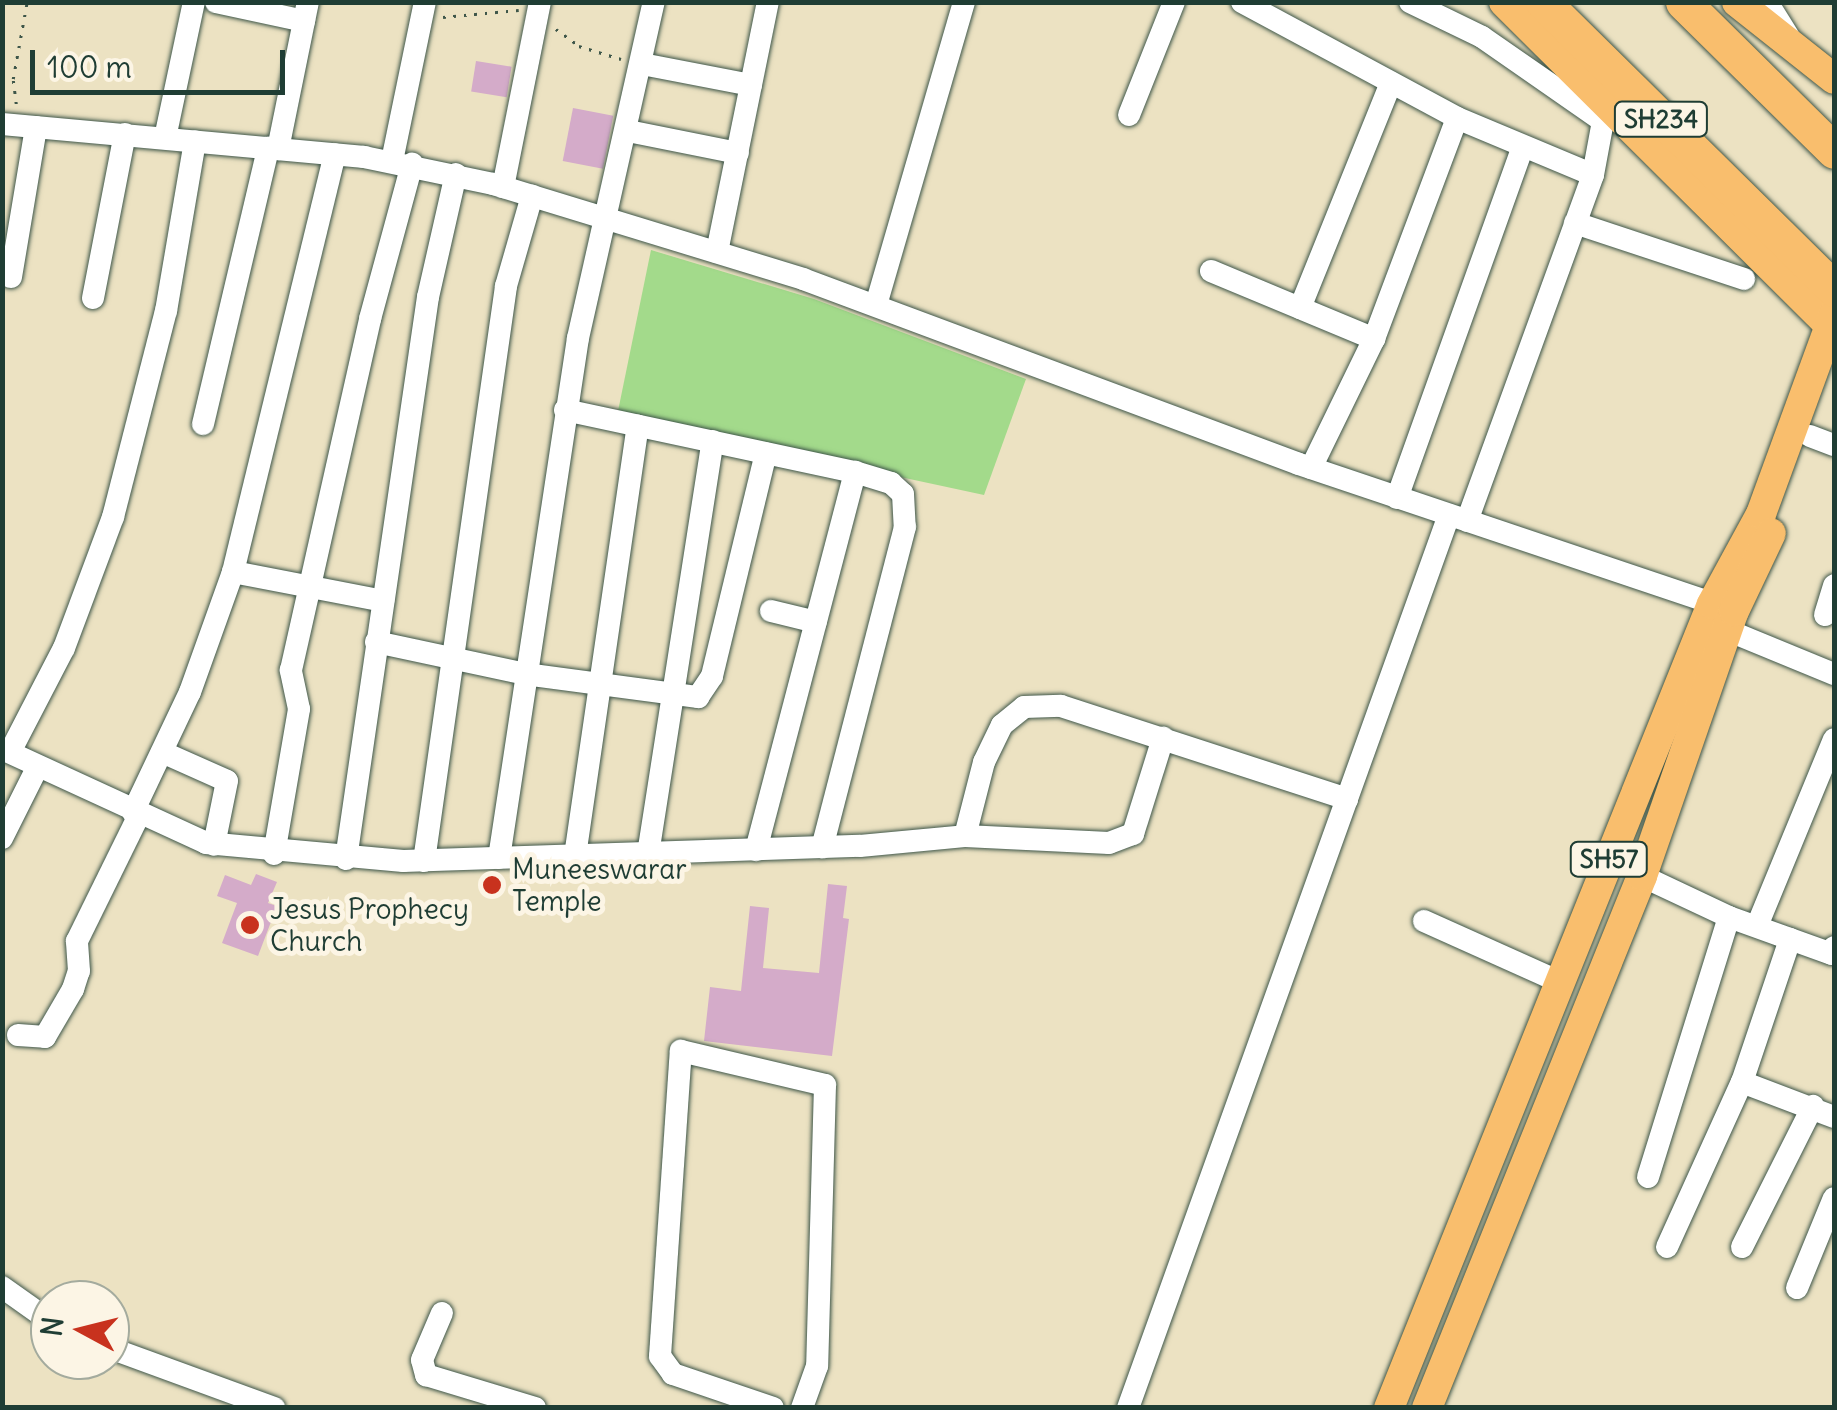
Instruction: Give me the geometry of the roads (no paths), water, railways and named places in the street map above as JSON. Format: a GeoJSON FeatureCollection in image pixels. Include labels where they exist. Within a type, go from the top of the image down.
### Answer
{"type":"FeatureCollection","features":[{"type":"Feature","properties":{"kind":"highway","name":"SH234"},"geometry":{"type":"LineString","coordinates":[[1543,2],[1834,288]]}},
{"type":"Feature","properties":{"kind":"highway"},"geometry":{"type":"LineString","coordinates":[[1683,2],[1825,143]]}},
{"type":"Feature","properties":{"kind":"main road"},"geometry":{"type":"LineString","coordinates":[[1504,2],[1833,323]]}},
{"type":"Feature","properties":{"kind":"main road"},"geometry":{"type":"LineString","coordinates":[[1737,2],[1830,71]]}},
{"type":"Feature","properties":{"kind":"main road","name":"SH57"},"geometry":{"type":"LineString","coordinates":[[1427,1408],[1642,876],[1724,615],[1833,323]]}},
{"type":"Feature","properties":{"kind":"main road","name":"SH57"},"geometry":{"type":"LineString","coordinates":[[1390,1408],[1560,982],[1724,615],[1822,441],[1834,367]]}},
{"type":"Feature","properties":{"kind":"street"},"geometry":{"type":"LineString","coordinates":[[165,138],[194,2]]}},
{"type":"Feature","properties":{"kind":"street"},"geometry":{"type":"LineString","coordinates":[[203,424],[306,12],[216,2]]}},
{"type":"Feature","properties":{"kind":"street"},"geometry":{"type":"LineString","coordinates":[[274,854],[300,709],[292,670],[402,162],[425,2]]}},
{"type":"Feature","properties":{"kind":"street"},"geometry":{"type":"LineString","coordinates":[[503,187],[540,2]]}},
{"type":"Feature","properties":{"kind":"street"},"geometry":{"type":"LineString","coordinates":[[499,858],[565,410],[654,2]]}},
{"type":"Feature","properties":{"kind":"street"},"geometry":{"type":"LineString","coordinates":[[718,252],[768,2]]}},
{"type":"Feature","properties":{"kind":"street"},"geometry":{"type":"LineString","coordinates":[[876,305],[964,2]]}},
{"type":"Feature","properties":{"kind":"street"},"geometry":{"type":"LineString","coordinates":[[1129,115],[1174,2]]}},
{"type":"Feature","properties":{"kind":"street"},"geometry":{"type":"LineString","coordinates":[[1242,2],[1456,118],[1522,149],[1593,175]]}},
{"type":"Feature","properties":{"kind":"street"},"geometry":{"type":"LineString","coordinates":[[1128,1408],[1348,799],[1593,175],[1603,121],[1482,36],[1410,2]]}},
{"type":"Feature","properties":{"kind":"street"},"geometry":{"type":"LineString","coordinates":[[1766,2],[1796,46]]}},
{"type":"Feature","properties":{"kind":"street"},"geometry":{"type":"LineString","coordinates":[[642,64],[751,85]]}},
{"type":"Feature","properties":{"kind":"street"},"geometry":{"type":"LineString","coordinates":[[1300,308],[1391,83]]}},
{"type":"Feature","properties":{"kind":"street"},"geometry":{"type":"LineString","coordinates":[[1310,468],[1374,339],[1456,118]]}},
{"type":"Feature","properties":{"kind":"street"},"geometry":{"type":"LineString","coordinates":[[11,277],[19,125],[402,162],[503,187],[876,305],[1310,468],[1724,615],[1834,674]]}},
{"type":"Feature","properties":{"kind":"street"},"geometry":{"type":"LineString","coordinates":[[628,130],[738,152]]}},
{"type":"Feature","properties":{"kind":"street"},"geometry":{"type":"LineString","coordinates":[[93,298],[125,134]]}},
{"type":"Feature","properties":{"kind":"street"},"geometry":{"type":"LineString","coordinates":[[195,141],[166,311],[113,517],[64,648],[6,750],[136,813],[214,845],[274,854],[424,861],[822,848],[966,836],[1109,843],[1132,834],[1163,738]]}},
{"type":"Feature","properties":{"kind":"street"},"geometry":{"type":"LineString","coordinates":[[1397,498],[1522,149]]}},
{"type":"Feature","properties":{"kind":"street"},"geometry":{"type":"LineString","coordinates":[[18,1034],[45,1037],[73,989],[80,971],[76,941],[162,752],[233,572],[335,154]]}},
{"type":"Feature","properties":{"kind":"street"},"geometry":{"type":"LineString","coordinates":[[346,859],[434,260],[456,174]]}},
{"type":"Feature","properties":{"kind":"street"},"geometry":{"type":"LineString","coordinates":[[424,861],[506,286],[532,196]]}},
{"type":"Feature","properties":{"kind":"street"},"geometry":{"type":"LineString","coordinates":[[1575,223],[1744,279]]}},
{"type":"Feature","properties":{"kind":"street"},"geometry":{"type":"LineString","coordinates":[[1212,270],[1374,339]]}},
{"type":"Feature","properties":{"kind":"street"},"geometry":{"type":"LineString","coordinates":[[565,410],[855,472],[898,488],[907,518],[822,848]]}},
{"type":"Feature","properties":{"kind":"street"},"geometry":{"type":"LineString","coordinates":[[575,856],[638,426]]}},
{"type":"Feature","properties":{"kind":"street"},"geometry":{"type":"LineString","coordinates":[[648,854],[713,442]]}},
{"type":"Feature","properties":{"kind":"street"},"geometry":{"type":"LineString","coordinates":[[376,642],[526,674],[673,697],[698,697],[708,685],[766,453]]}},
{"type":"Feature","properties":{"kind":"street"},"geometry":{"type":"LineString","coordinates":[[756,850],[855,472]]}},
{"type":"Feature","properties":{"kind":"street"},"geometry":{"type":"LineString","coordinates":[[233,572],[309,591],[383,601]]}},
{"type":"Feature","properties":{"kind":"street"},"geometry":{"type":"LineString","coordinates":[[1825,615],[1834,586]]}},
{"type":"Feature","properties":{"kind":"street"},"geometry":{"type":"LineString","coordinates":[[771,611],[816,622]]}},
{"type":"Feature","properties":{"kind":"street"},"geometry":{"type":"LineString","coordinates":[[966,836],[984,762],[1002,725],[1024,707],[1061,706],[1348,799]]}},
{"type":"Feature","properties":{"kind":"street"},"geometry":{"type":"LineString","coordinates":[[1756,926],[1834,739]]}},
{"type":"Feature","properties":{"kind":"street"},"geometry":{"type":"LineString","coordinates":[[162,752],[227,781],[214,845]]}},
{"type":"Feature","properties":{"kind":"street"},"geometry":{"type":"LineString","coordinates":[[2,838],[38,766]]}},
{"type":"Feature","properties":{"kind":"street"},"geometry":{"type":"LineString","coordinates":[[1642,876],[1730,917],[1832,954],[1834,947]]}},
{"type":"Feature","properties":{"kind":"street"},"geometry":{"type":"LineString","coordinates":[[1648,1177],[1730,917]]}},
{"type":"Feature","properties":{"kind":"street"},"geometry":{"type":"LineString","coordinates":[[1424,921],[1560,982]]}},
{"type":"Feature","properties":{"kind":"street"},"geometry":{"type":"LineString","coordinates":[[1666,1247],[1742,1082],[1790,938]]}},
{"type":"Feature","properties":{"kind":"street"},"geometry":{"type":"LineString","coordinates":[[773,1408],[673,1374],[660,1356],[681,1051],[825,1085],[817,1366],[802,1408]]}},
{"type":"Feature","properties":{"kind":"street"},"geometry":{"type":"LineString","coordinates":[[1742,1082],[1813,1106],[1834,1118]]}},
{"type":"Feature","properties":{"kind":"street"},"geometry":{"type":"LineString","coordinates":[[1742,1246],[1813,1106]]}},
{"type":"Feature","properties":{"kind":"street"},"geometry":{"type":"LineString","coordinates":[[1797,1288],[1834,1198]]}},
{"type":"Feature","properties":{"kind":"street"},"geometry":{"type":"LineString","coordinates":[[2,1288],[30,1307]]}},
{"type":"Feature","properties":{"kind":"street"},"geometry":{"type":"LineString","coordinates":[[442,1313],[422,1360],[426,1375],[535,1408]]}},
{"type":"Feature","properties":{"kind":"street"},"geometry":{"type":"LineString","coordinates":[[130,1355],[274,1408]]}},
{"type":"Feature","properties":{"kind":"place","name":"Muneeswarar Temple"},"geometry":{"type":"Point","coordinates":[492,885]}},
{"type":"Feature","properties":{"kind":"place","name":"Jesus Prophecy Church"},"geometry":{"type":"Point","coordinates":[250,925]}}]}
